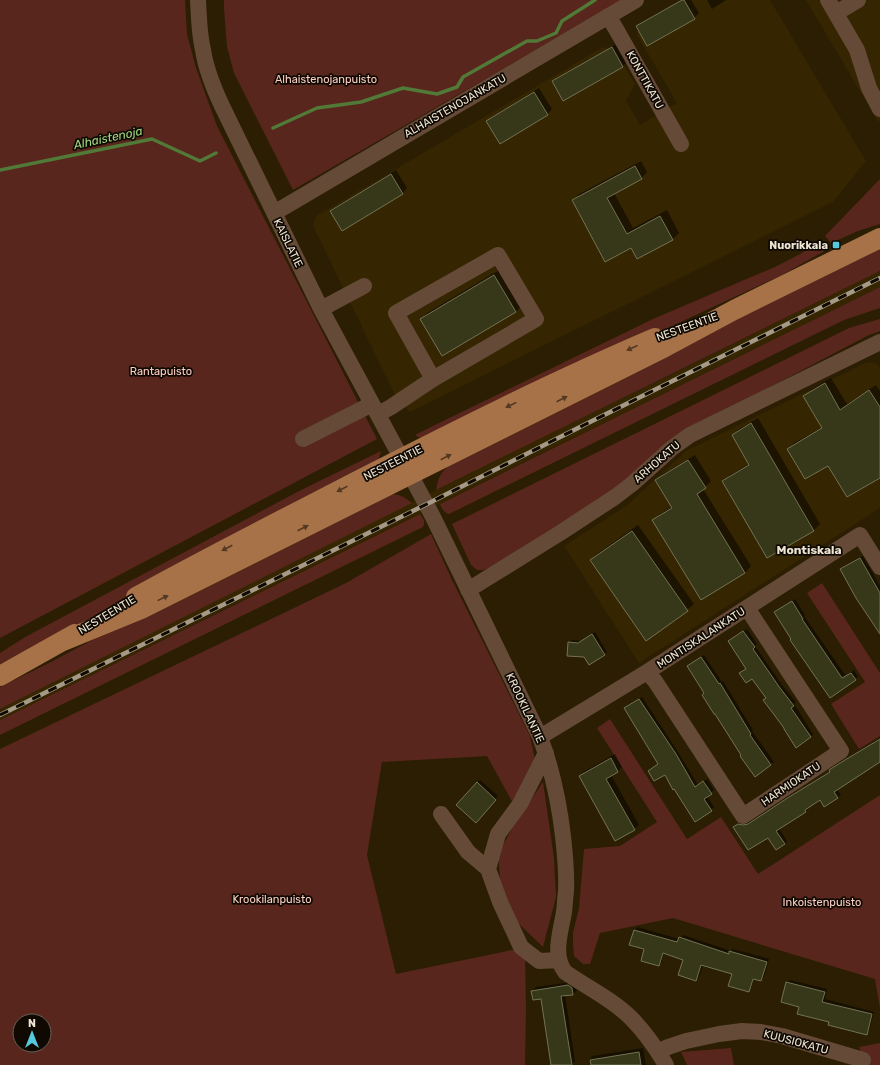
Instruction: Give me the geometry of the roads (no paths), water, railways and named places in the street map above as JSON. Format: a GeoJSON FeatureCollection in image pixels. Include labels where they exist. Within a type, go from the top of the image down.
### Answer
{"type":"FeatureCollection","features":[{"type":"Feature","properties":{"kind":"main road","name":"NESTEENTIE"},"geometry":{"type":"LineString","coordinates":[[0,676],[63,641],[140,609],[406,466],[571,375],[655,338],[734,310],[880,238]]}},
{"type":"Feature","properties":{"kind":"street","name":"KAISLATIE"},"geometry":{"type":"LineString","coordinates":[[198,0],[202,50],[214,89],[321,309],[406,466]]}},
{"type":"Feature","properties":{"kind":"street","name":"ALHAISTENOJANKATU"},"geometry":{"type":"LineString","coordinates":[[274,213],[636,0]]}},
{"type":"Feature","properties":{"kind":"street"},"geometry":{"type":"LineString","coordinates":[[858,0],[832,7],[858,50],[869,88],[880,108]]}},
{"type":"Feature","properties":{"kind":"street","name":"KONTTIKATU"},"geometry":{"type":"LineString","coordinates":[[608,16],[681,144]]}},
{"type":"Feature","properties":{"kind":"street"},"geometry":{"type":"LineString","coordinates":[[303,439],[375,409],[391,407],[433,379],[536,319],[498,255],[396,313],[433,379]]}},
{"type":"Feature","properties":{"kind":"street"},"geometry":{"type":"LineString","coordinates":[[321,309],[364,286]]}},
{"type":"Feature","properties":{"kind":"street","name":"ARHOKATU"},"geometry":{"type":"LineString","coordinates":[[468,590],[615,497],[632,484],[672,448],[690,435],[880,343]]}},
{"type":"Feature","properties":{"kind":"street","name":"KROOKILANTIE"},"geometry":{"type":"LineString","coordinates":[[406,466],[433,517],[546,753],[559,807],[566,866],[564,910],[558,946],[559,960]]}},
{"type":"Feature","properties":{"kind":"street","name":"MONTISKALANKATU"},"geometry":{"type":"LineString","coordinates":[[540,738],[647,672],[860,535],[880,567]]}},
{"type":"Feature","properties":{"kind":"street","name":"HARMIOKATU"},"geometry":{"type":"LineString","coordinates":[[647,672],[655,681],[743,816],[841,751],[747,608]]}},
{"type":"Feature","properties":{"kind":"street"},"geometry":{"type":"LineString","coordinates":[[488,869],[498,834],[520,804],[546,753]]}},
{"type":"Feature","properties":{"kind":"street"},"geometry":{"type":"LineString","coordinates":[[440,814],[468,852],[488,869],[500,902],[522,947],[539,961],[559,960],[565,972],[612,1003],[630,1018],[646,1035],[662,1059]]}},
{"type":"Feature","properties":{"kind":"street","name":"KUUSIOKATU"},"geometry":{"type":"LineString","coordinates":[[662,1059],[668,1047],[686,1041],[719,1034],[748,1031],[782,1036],[863,1060]]}},
{"type":"Feature","properties":{"kind":"waterway"},"geometry":{"type":"LineString","coordinates":[[273,128],[317,108],[361,102],[403,88],[437,94],[457,87],[463,77],[527,41],[537,41],[556,33],[562,21],[595,0]]}},
{"type":"Feature","properties":{"kind":"waterway","name":"Alhaistenoja"},"geometry":{"type":"LineString","coordinates":[[0,170],[152,139],[200,161],[216,153]]}},
{"type":"Feature","properties":{"kind":"railway"},"geometry":{"type":"LineString","coordinates":[[0,715],[880,278]]}},
{"type":"Feature","properties":{"kind":"place","name":"Nuorikkala"},"geometry":{"type":"Point","coordinates":[836,245]}},
{"type":"Feature","properties":{"kind":"district","name":"Montiskala"},"geometry":{"type":"Point","coordinates":[809,550]}},
{"type":"Feature","properties":{"kind":"park label","name":"Alhaistenojanpuisto"},"geometry":{"type":"Point","coordinates":[326,79]}},
{"type":"Feature","properties":{"kind":"park label","name":"Rantapuisto"},"geometry":{"type":"Point","coordinates":[161,371]}},
{"type":"Feature","properties":{"kind":"park label","name":"Krookilanpuisto"},"geometry":{"type":"Point","coordinates":[272,899]}},
{"type":"Feature","properties":{"kind":"park label","name":"Inkoistenpuisto"},"geometry":{"type":"Point","coordinates":[822,902]}}]}
